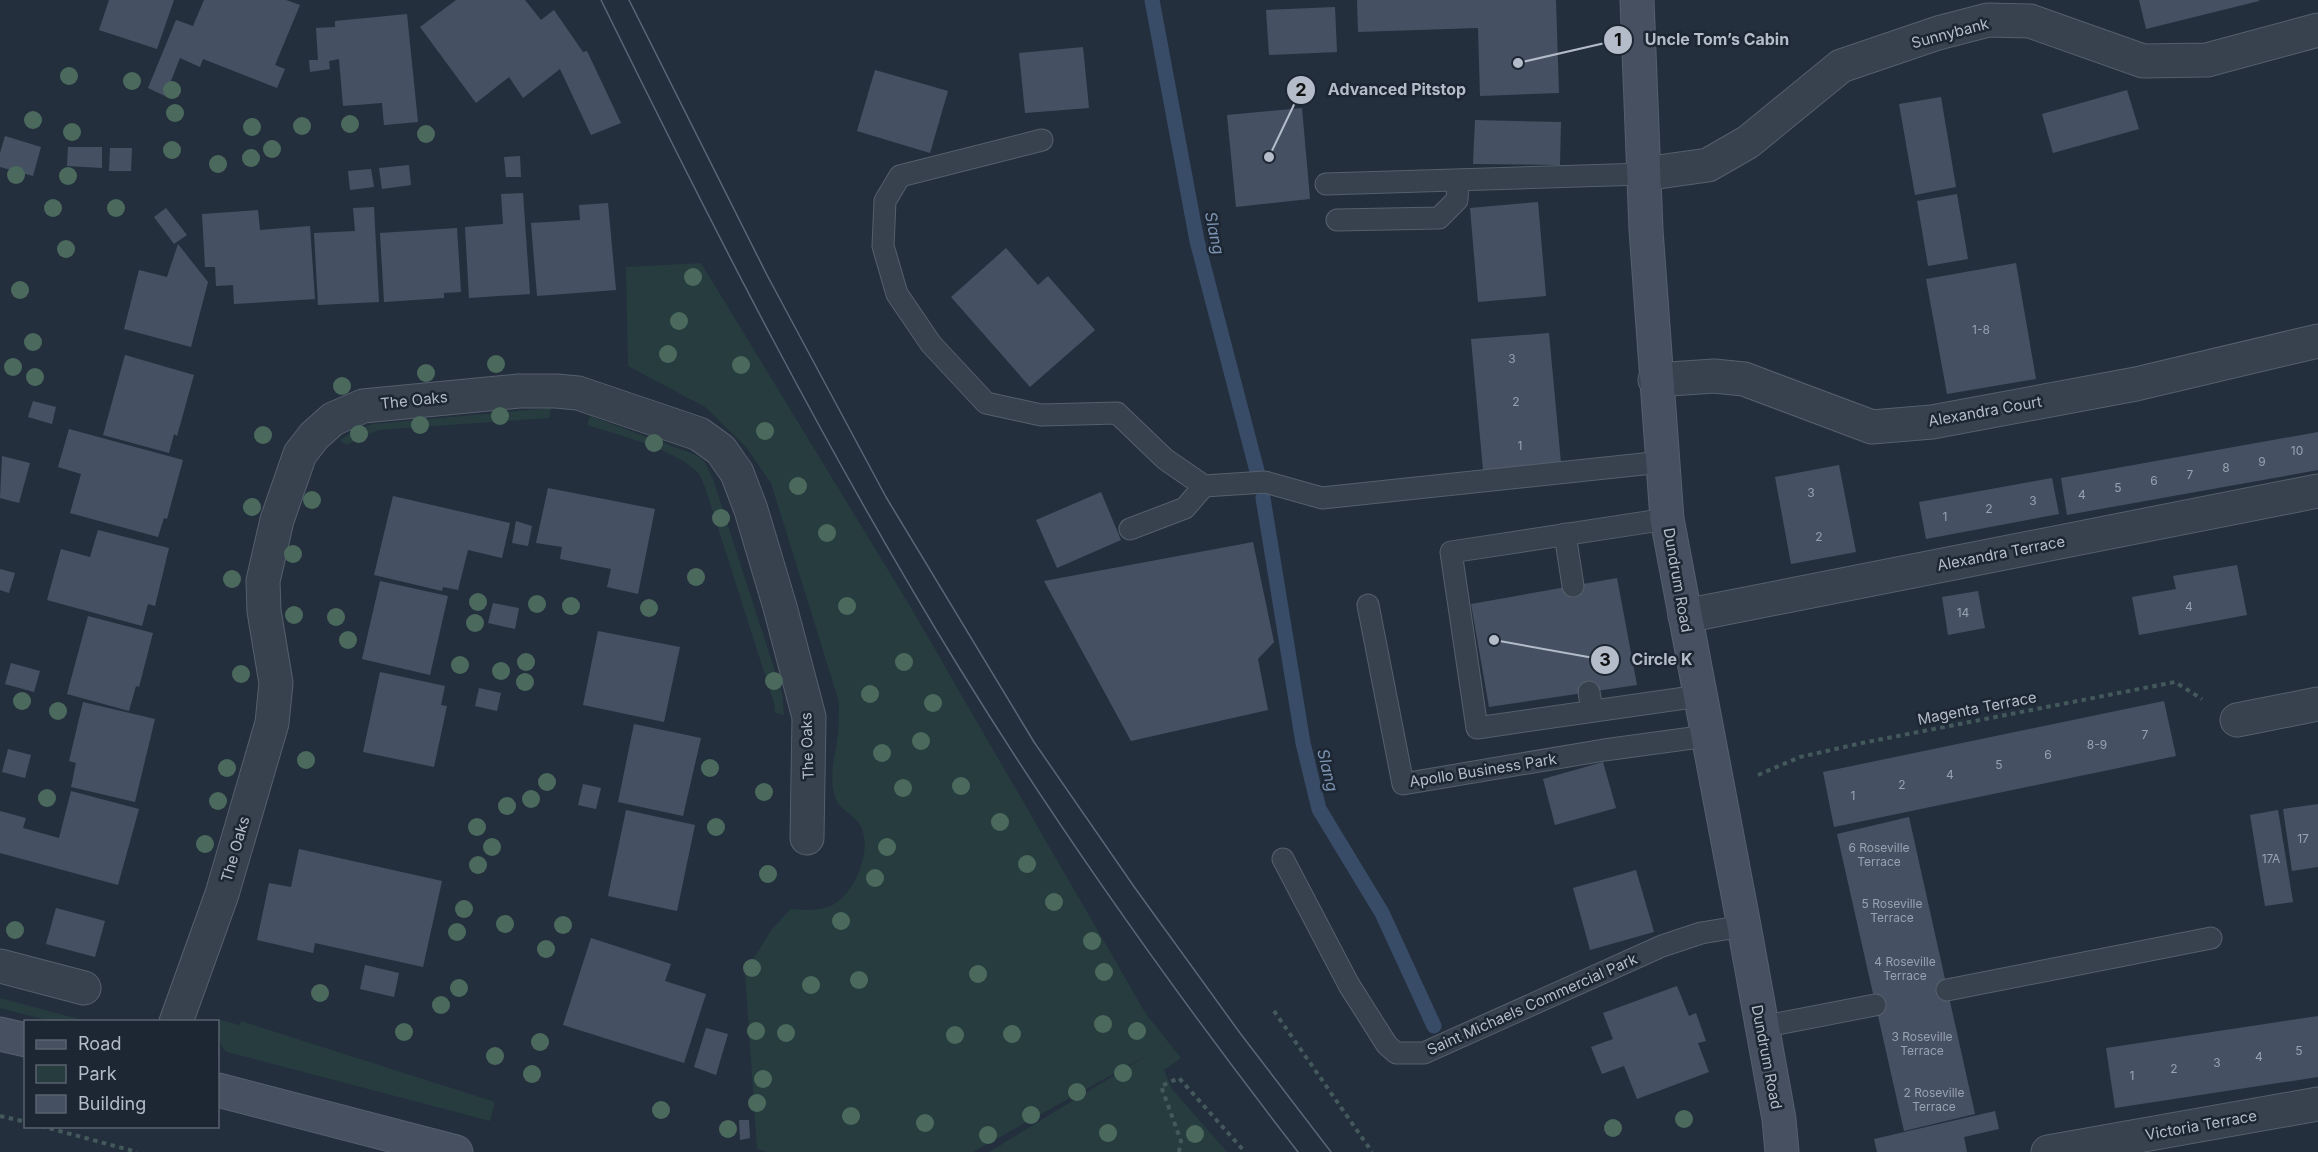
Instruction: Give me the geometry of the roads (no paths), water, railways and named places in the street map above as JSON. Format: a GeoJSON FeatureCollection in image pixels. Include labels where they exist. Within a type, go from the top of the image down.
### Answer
{"type":"FeatureCollection","features":[{"type":"Feature","properties":{"kind":"main road","name":"Dundrum Road"},"geometry":{"type":"LineString","coordinates":[[1637,0],[1655,380],[1667,519],[1744,926],[1779,1119],[1782,1152]]}},
{"type":"Feature","properties":{"kind":"main road"},"geometry":{"type":"LineString","coordinates":[[0,1034],[24,1040]]}},
{"type":"Feature","properties":{"kind":"main road"},"geometry":{"type":"LineString","coordinates":[[219,1090],[456,1152]]}},
{"type":"Feature","properties":{"kind":"street","name":"Sunnybank"},"geometry":{"type":"LineString","coordinates":[[1644,174],[1708,165],[1748,142],[1841,66],[1938,33],[1988,20],[2030,21],[2144,61],[2207,60],[2318,30]]}},
{"type":"Feature","properties":{"kind":"street","name":"Alexandra Court"},"geometry":{"type":"LineString","coordinates":[[1655,380],[1714,376],[1744,379],[1872,427],[1932,422],[2136,384],[2318,341]]}},
{"type":"Feature","properties":{"kind":"street","name":"The Oaks"},"geometry":{"type":"LineString","coordinates":[[177,1020],[222,894],[272,723],[276,683],[264,612],[263,581],[277,520],[300,454],[314,436],[333,419],[363,406],[519,391],[578,393],[699,434],[721,450],[737,473],[751,510],[780,606],[809,717],[807,838]]}},
{"type":"Feature","properties":{"kind":"street","name":"Alexandra Terrace"},"geometry":{"type":"LineString","coordinates":[[1684,616],[2318,491]]}},
{"type":"Feature","properties":{"kind":"street"},"geometry":{"type":"LineString","coordinates":[[2237,720],[2318,704]]}},
{"type":"Feature","properties":{"kind":"street"},"geometry":{"type":"LineString","coordinates":[[0,966],[84,988]]}},
{"type":"Feature","properties":{"kind":"street","name":"Victoria Terrace"},"geometry":{"type":"LineString","coordinates":[[2048,1152],[2318,1104]]}},
{"type":"Feature","properties":{"kind":"lane"},"geometry":{"type":"LineString","coordinates":[[1042,141],[900,176],[885,201],[883,246],[897,294],[931,344],[986,403],[1041,415],[1117,413],[1165,459],[1204,486],[1265,482],[1322,498],[1662,462]]}},
{"type":"Feature","properties":{"kind":"lane"},"geometry":{"type":"LineString","coordinates":[[1326,184],[1644,174]]}},
{"type":"Feature","properties":{"kind":"lane"},"geometry":{"type":"LineString","coordinates":[[1337,220],[1439,218],[1457,200],[1458,181]]}},
{"type":"Feature","properties":{"kind":"lane"},"geometry":{"type":"LineString","coordinates":[[1130,529],[1185,508],[1204,486]]}},
{"type":"Feature","properties":{"kind":"lane"},"geometry":{"type":"LineString","coordinates":[[1667,519],[1451,552],[1477,728],[1590,702],[1699,696]]}},
{"type":"Feature","properties":{"kind":"lane"},"geometry":{"type":"LineString","coordinates":[[1565,534],[1573,586]]}},
{"type":"Feature","properties":{"kind":"lane","name":"Apollo Business Park"},"geometry":{"type":"LineString","coordinates":[[1368,605],[1403,784],[1604,750],[1707,736]]}},
{"type":"Feature","properties":{"kind":"lane","name":"Saint Michaels Commercial Park"},"geometry":{"type":"LineString","coordinates":[[1283,859],[1349,985],[1387,1045],[1396,1053],[1424,1053],[1662,946],[1701,933],[1744,926]]}},
{"type":"Feature","properties":{"kind":"lane"},"geometry":{"type":"LineString","coordinates":[[1947,990],[2211,938]]}},
{"type":"Feature","properties":{"kind":"lane"},"geometry":{"type":"LineString","coordinates":[[1761,1027],[1875,1005]]}},
{"type":"Feature","properties":{"kind":"waterway","name":"Slang"},"geometry":{"type":"LineString","coordinates":[[1152,0],[1197,241],[1257,471]]}},
{"type":"Feature","properties":{"kind":"waterway","name":"Slang"},"geometry":{"type":"LineString","coordinates":[[1263,498],[1303,743],[1319,809],[1382,913],[1434,1026]]}},
{"type":"Feature","properties":{"kind":"tram line"},"geometry":{"type":"LineString","coordinates":[[601,0],[685,170],[818,423],[911,588],[960,669],[1039,793],[1122,915],[1298,1152]]}},
{"type":"Feature","properties":{"kind":"tram line"},"geometry":{"type":"LineString","coordinates":[[629,0],[767,275],[886,497],[1034,742],[1135,888],[1240,1033],[1331,1152]]}},
{"type":"Feature","properties":{"kind":"place","name":"Uncle Tom’s Cabin"},"geometry":{"type":"Point","coordinates":[1518,63]}},
{"type":"Feature","properties":{"kind":"place","name":"Advanced Pitstop"},"geometry":{"type":"Point","coordinates":[1269,157]}},
{"type":"Feature","properties":{"kind":"place","name":"Circle K"},"geometry":{"type":"Point","coordinates":[1494,640]}}]}
